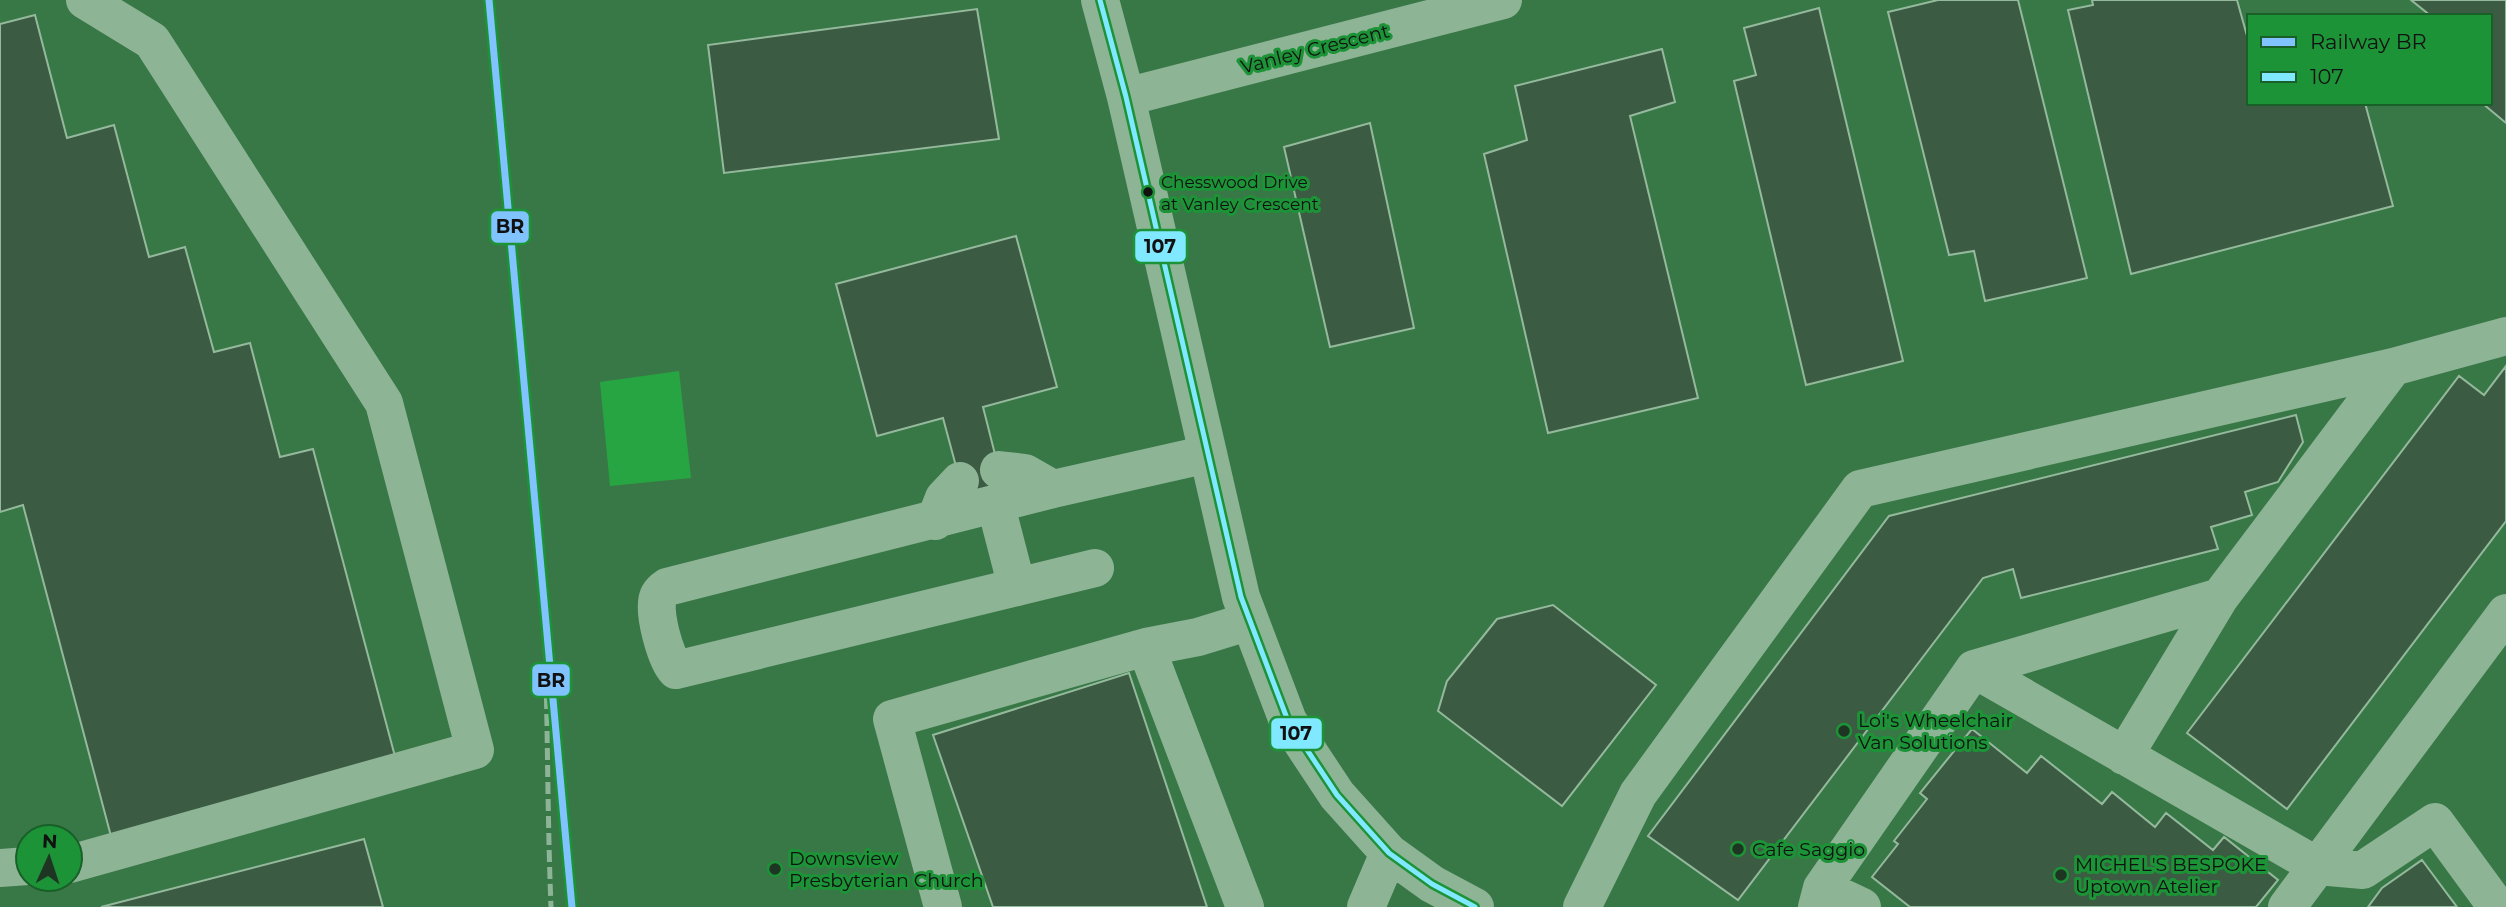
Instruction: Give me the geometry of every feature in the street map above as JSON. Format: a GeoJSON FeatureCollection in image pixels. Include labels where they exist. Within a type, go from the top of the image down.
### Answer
{"type":"FeatureCollection","features":[{"type":"Feature","properties":{"kind":"street"},"geometry":{"type":"LineString","coordinates":[[84,860],[475,750],[384,403],[152,41],[85,0]]}},
{"type":"Feature","properties":{"kind":"street"},"geometry":{"type":"LineString","coordinates":[[1100,0],[1126,97],[1241,597],[1288,721],[1337,795],[1389,853],[1432,884],[1475,907]]}},
{"type":"Feature","properties":{"kind":"street","name":"Vanley Crescent"},"geometry":{"type":"LineString","coordinates":[[1126,97],[1503,0]]}},
{"type":"Feature","properties":{"kind":"street"},"geometry":{"type":"LineString","coordinates":[[1582,907],[1638,794],[1860,489],[2393,367],[2506,336]]}},
{"type":"Feature","properties":{"kind":"street"},"geometry":{"type":"LineString","coordinates":[[2124,756],[2220,597],[2393,367]]}},
{"type":"Feature","properties":{"kind":"street"},"geometry":{"type":"LineString","coordinates":[[1095,568],[689,669],[676,670],[668,662],[656,607],[659,594],[667,587],[935,521],[998,488],[1054,489],[1208,454]]}},
{"type":"Feature","properties":{"kind":"street"},"geometry":{"type":"LineString","coordinates":[[935,521],[944,498],[960,481]]}},
{"type":"Feature","properties":{"kind":"street"},"geometry":{"type":"LineString","coordinates":[[998,488],[1017,587]]}},
{"type":"Feature","properties":{"kind":"street"},"geometry":{"type":"LineString","coordinates":[[1862,907],[1819,898],[1974,669],[2220,597]]}},
{"type":"Feature","properties":{"kind":"street"},"geometry":{"type":"LineString","coordinates":[[2287,907],[2506,613]]}},
{"type":"Feature","properties":{"kind":"street"},"geometry":{"type":"LineString","coordinates":[[943,907],[892,719],[1146,647],[1198,637],[1250,621]]}},
{"type":"Feature","properties":{"kind":"street"},"geometry":{"type":"LineString","coordinates":[[1146,647],[1245,907]]}},
{"type":"Feature","properties":{"kind":"street"},"geometry":{"type":"LineString","coordinates":[[1974,669],[2317,866],[2363,870],[2435,822],[2497,907]]}},
{"type":"Feature","properties":{"kind":"street"},"geometry":{"type":"LineString","coordinates":[[1366,907],[1389,853]]}},
{"type":"Feature","properties":{"kind":"green space"},"geometry":{"type":"Polygon","coordinates":[[[679,371],[691,478],[610,486],[600,382],[679,371]]]}},
{"type":"Feature","properties":{"kind":"building"},"geometry":{"type":"Polygon","coordinates":[[[1938,0],[2018,0],[2087,278],[1985,301],[1974,251],[1949,255],[1888,12],[1938,0]]]}},
{"type":"Feature","properties":{"kind":"building"},"geometry":{"type":"Polygon","coordinates":[[[2092,0],[2237,0],[2247,36],[2247,105],[2366,105],[2393,206],[2131,274],[2068,10],[2093,5],[2092,0]]]}},
{"type":"Feature","properties":{"kind":"building"},"geometry":{"type":"Polygon","coordinates":[[[2411,0],[2506,0],[2506,123],[2484,105],[2492,105],[2492,14],[2428,14],[2411,0]]]}},
{"type":"Feature","properties":{"kind":"building"},"geometry":{"type":"Polygon","coordinates":[[[1819,8],[1903,361],[1806,385],[1734,81],[1756,75],[1744,28],[1819,8]]]}},
{"type":"Feature","properties":{"kind":"building"},"geometry":{"type":"Polygon","coordinates":[[[977,9],[999,139],[724,173],[708,45],[977,9]]]}},
{"type":"Feature","properties":{"kind":"building"},"geometry":{"type":"Polygon","coordinates":[[[35,15],[67,138],[114,125],[149,257],[185,247],[214,352],[250,343],[280,457],[313,449],[397,764],[112,840],[23,505],[0,512],[0,24],[35,15]]]}},
{"type":"Feature","properties":{"kind":"building"},"geometry":{"type":"Polygon","coordinates":[[[1662,49],[1675,102],[1630,116],[1698,398],[1548,433],[1484,154],[1527,140],[1515,86],[1662,49]]]}},
{"type":"Feature","properties":{"kind":"building"},"geometry":{"type":"Polygon","coordinates":[[[1370,123],[1414,328],[1330,347],[1284,147],[1370,123]]]}},
{"type":"Feature","properties":{"kind":"building"},"geometry":{"type":"Polygon","coordinates":[[[1016,236],[1057,387],[983,407],[1003,486],[964,496],[943,418],[877,436],[836,284],[1016,236]]]}},
{"type":"Feature","properties":{"kind":"building"},"geometry":{"type":"Polygon","coordinates":[[[2506,366],[2506,521],[2287,809],[2187,733],[2459,376],[2484,395],[2506,366]]]}},
{"type":"Feature","properties":{"kind":"building"},"geometry":{"type":"Polygon","coordinates":[[[2296,415],[2303,442],[2278,482],[2245,492],[2252,515],[2211,527],[2218,549],[2021,598],[2013,569],[1983,578],[1738,900],[1648,836],[1889,516],[2296,415]]]}},
{"type":"Feature","properties":{"kind":"building"},"geometry":{"type":"Polygon","coordinates":[[[1553,605],[1656,685],[1562,806],[1438,711],[1447,681],[1497,619],[1553,605]]]}},
{"type":"Feature","properties":{"kind":"building"},"geometry":{"type":"Polygon","coordinates":[[[1129,673],[1207,907],[993,907],[933,735],[1129,673]]]}},
{"type":"Feature","properties":{"kind":"building"},"geometry":{"type":"Polygon","coordinates":[[[1972,729],[2027,773],[2041,756],[2102,804],[2112,792],[2155,827],[2166,813],[2213,850],[2224,837],[2278,880],[2256,907],[1910,907],[1872,877],[1898,844],[1894,841],[1927,799],[1920,793],[1972,729]]]}},
{"type":"Feature","properties":{"kind":"building"},"geometry":{"type":"Polygon","coordinates":[[[364,839],[383,907],[101,907],[364,839]]]}},
{"type":"Feature","properties":{"kind":"building"},"geometry":{"type":"Polygon","coordinates":[[[2422,860],[2457,907],[2368,907],[2382,888],[2422,860]]]}},
{"type":"Feature","properties":{"kind":"railway"},"geometry":{"type":"LineString","coordinates":[[544,612],[551,907]]}},
{"type":"Feature","properties":{"kind":"rail line","name":"BR"},"geometry":{"type":"LineString","coordinates":[[489,0],[572,907]]}},
{"type":"Feature","properties":{"kind":"transit line","name":"107"},"geometry":{"type":"LineString","coordinates":[[1100,0],[1126,97],[1241,597],[1288,721],[1337,795],[1389,853],[1432,884],[1475,907]]}},
{"type":"Feature","properties":{"kind":"place","name":"Chesswood Drive at Vanley Crescent"},"geometry":{"type":"Point","coordinates":[1148,192]}},
{"type":"Feature","properties":{"kind":"place","name":"Loi's Wheelchair Van Solutions"},"geometry":{"type":"Point","coordinates":[1844,731]}},
{"type":"Feature","properties":{"kind":"place","name":"Cafe Saggio"},"geometry":{"type":"Point","coordinates":[1738,849]}},
{"type":"Feature","properties":{"kind":"place","name":"Downsview Presbyterian Church"},"geometry":{"type":"Point","coordinates":[775,869]}},
{"type":"Feature","properties":{"kind":"place","name":"MICHEL'S BESPOKE Uptown Atelier"},"geometry":{"type":"Point","coordinates":[2061,875]}}]}
